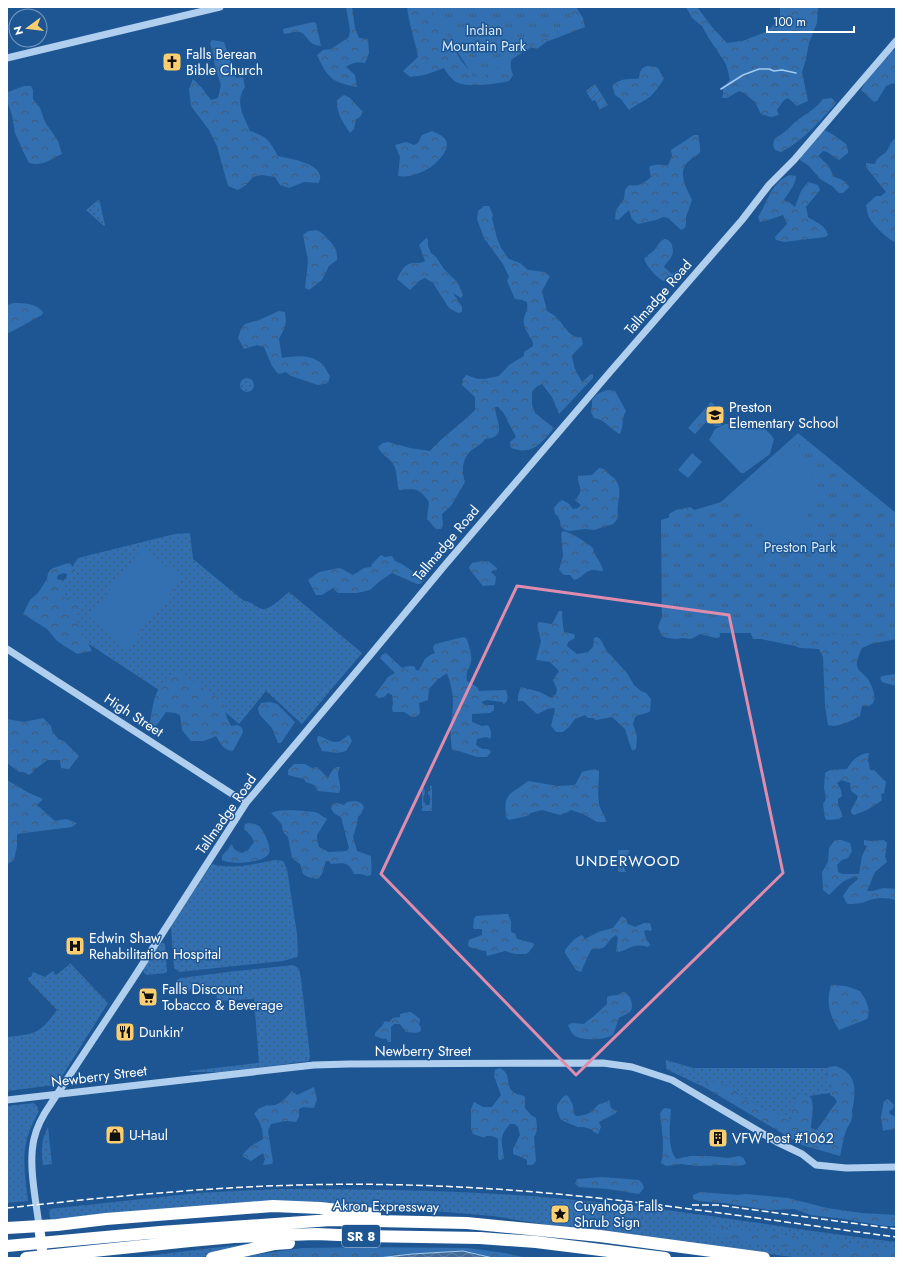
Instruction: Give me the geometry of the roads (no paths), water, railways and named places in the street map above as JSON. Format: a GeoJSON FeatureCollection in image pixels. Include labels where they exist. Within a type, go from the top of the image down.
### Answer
{"type":"FeatureCollection","features":[{"type":"Feature","properties":{"kind":"highway"},"geometry":{"type":"LineString","coordinates":[[7,1228],[273,1206],[320,1208],[467,1222]]}},
{"type":"Feature","properties":{"kind":"highway","name":"Akron Expressway"},"geometry":{"type":"LineString","coordinates":[[25,1241],[50,1241],[331,1220],[467,1222],[600,1236],[764,1258]]}},
{"type":"Feature","properties":{"kind":"highway","name":"SR 8"},"geometry":{"type":"LineString","coordinates":[[27,1258],[234,1237],[316,1234],[480,1238],[536,1242],[665,1258]]}},
{"type":"Feature","properties":{"kind":"highway"},"geometry":{"type":"LineString","coordinates":[[212,1258],[275,1244],[362,1236]]}},
{"type":"Feature","properties":{"kind":"highway"},"geometry":{"type":"LineString","coordinates":[[7,1240],[25,1241]]}},
{"type":"Feature","properties":{"kind":"highway"},"geometry":{"type":"LineString","coordinates":[[7,1246],[25,1241]]}},
{"type":"Feature","properties":{"kind":"main road"},"geometry":{"type":"LineString","coordinates":[[39,1226],[43,1258]]}},
{"type":"Feature","properties":{"kind":"street"},"geometry":{"type":"LineString","coordinates":[[7,58],[220,7]]}},
{"type":"Feature","properties":{"kind":"street","name":"Tallmadge Road"},"geometry":{"type":"LineString","coordinates":[[39,1226],[32,1164],[33,1148],[40,1123],[246,803],[445,564],[742,220],[769,185],[794,160],[896,41]]}},
{"type":"Feature","properties":{"kind":"street","name":"High Street"},"geometry":{"type":"LineString","coordinates":[[7,649],[246,803]]}},
{"type":"Feature","properties":{"kind":"street","name":"Newberry Street"},"geometry":{"type":"LineString","coordinates":[[7,1100],[314,1065],[516,1063],[611,1064],[632,1067],[658,1074],[678,1082],[777,1142],[802,1154],[816,1165],[846,1168],[896,1167]]}},
{"type":"Feature","properties":{"kind":"water"},"geometry":{"type":"Polygon","coordinates":[[[463,1251],[493,1258],[378,1258],[412,1254],[463,1251]]]}},
{"type":"Feature","properties":{"kind":"waterway"},"geometry":{"type":"LineString","coordinates":[[721,89],[743,75],[759,69],[769,69],[774,71],[782,70],[796,73]]}},
{"type":"Feature","properties":{"kind":"railway"},"geometry":{"type":"LineString","coordinates":[[7,1208],[131,1195],[244,1187],[352,1184],[423,1185],[514,1190],[624,1201],[896,1237]]}},
{"type":"Feature","properties":{"kind":"railway"},"geometry":{"type":"LineString","coordinates":[[692,1205],[718,1205],[896,1229]]}},
{"type":"Feature","properties":{"kind":"place","name":"Falls Berean Bible Church"},"geometry":{"type":"Point","coordinates":[172,62]}},
{"type":"Feature","properties":{"kind":"place","name":"Preston Elementary School"},"geometry":{"type":"Point","coordinates":[715,415]}},
{"type":"Feature","properties":{"kind":"place","name":"Edwin Shaw Rehabilitation Hospital"},"geometry":{"type":"Point","coordinates":[75,946]}},
{"type":"Feature","properties":{"kind":"place","name":"Falls Discount Tobacco & Beverage"},"geometry":{"type":"Point","coordinates":[148,997]}},
{"type":"Feature","properties":{"kind":"place","name":"Dunkin'"},"geometry":{"type":"Point","coordinates":[125,1032]}},
{"type":"Feature","properties":{"kind":"place","name":"U-Haul"},"geometry":{"type":"Point","coordinates":[115,1135]}},
{"type":"Feature","properties":{"kind":"place","name":"VFW Post #1062"},"geometry":{"type":"Point","coordinates":[718,1138]}},
{"type":"Feature","properties":{"kind":"place","name":"Cuyahoga Falls Shrub Sign"},"geometry":{"type":"Point","coordinates":[560,1214]}},
{"type":"Feature","properties":{"kind":"district","name":"UNDERWOOD"},"geometry":{"type":"Point","coordinates":[628,861]}},
{"type":"Feature","properties":{"kind":"park label","name":"Indian Mountain Park"},"geometry":{"type":"Point","coordinates":[484,38]}},
{"type":"Feature","properties":{"kind":"park label","name":"Preston Park"},"geometry":{"type":"Point","coordinates":[800,547]}}]}
